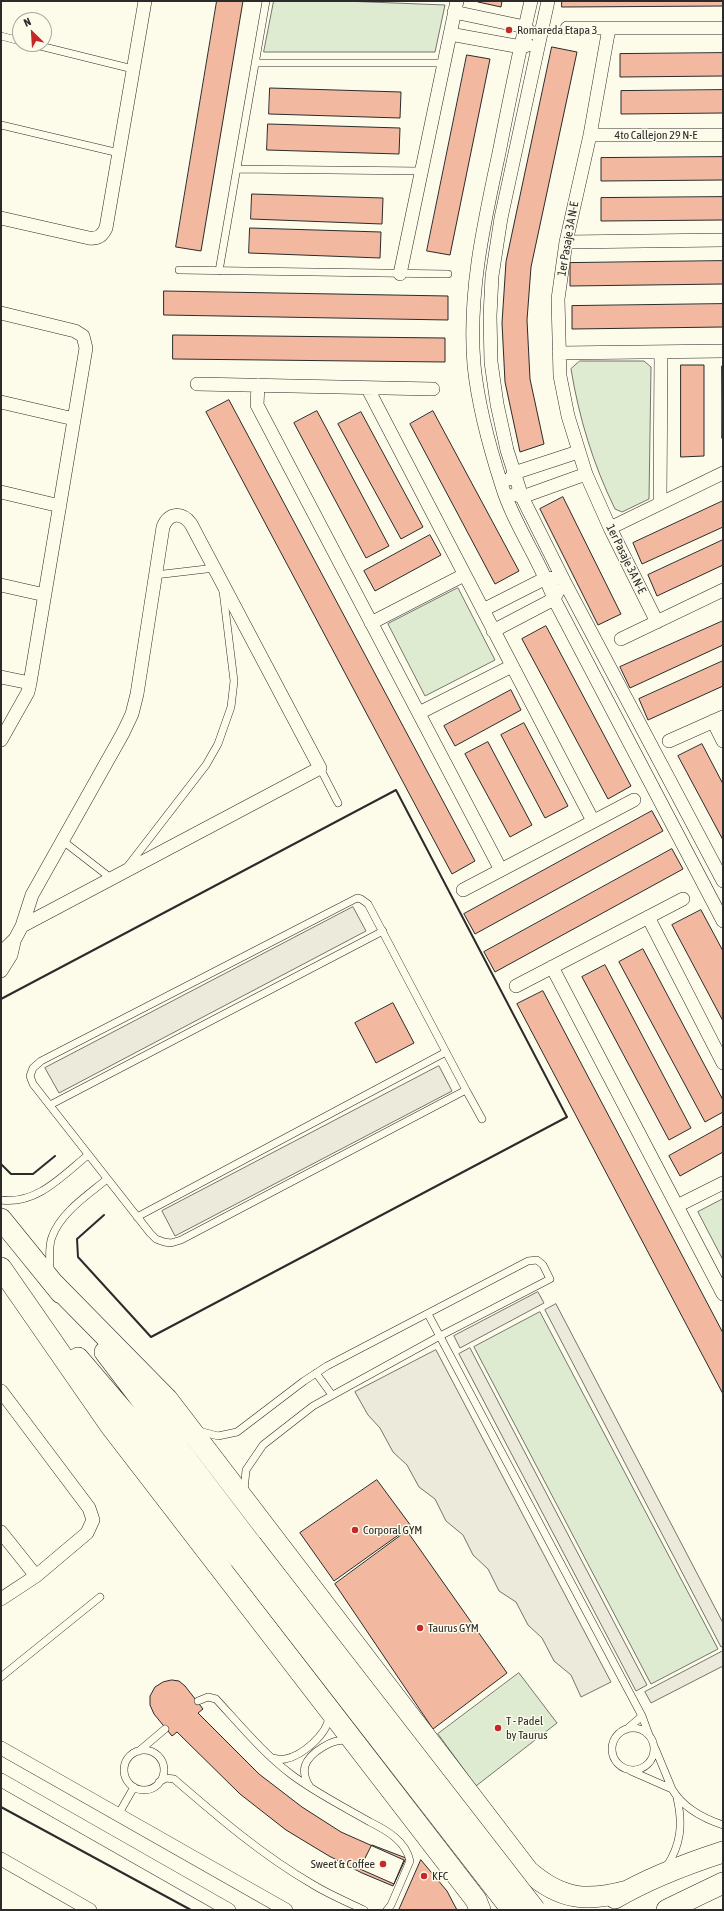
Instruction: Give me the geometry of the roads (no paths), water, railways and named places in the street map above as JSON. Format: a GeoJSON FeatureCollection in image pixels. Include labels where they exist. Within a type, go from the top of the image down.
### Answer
{"type":"FeatureCollection","features":[{"type":"Feature","properties":{"kind":"main road"},"geometry":{"type":"LineString","coordinates":[[1,1219],[51,1280],[245,1551],[512,1910]]}},
{"type":"Feature","properties":{"kind":"main road"},"geometry":{"type":"LineString","coordinates":[[1,1268],[245,1551],[536,1910]]}},
{"type":"Feature","properties":{"kind":"main road"},"geometry":{"type":"LineString","coordinates":[[1,1268],[110,1425],[476,1900],[480,1910]]}},
{"type":"Feature","properties":{"kind":"main road"},"geometry":{"type":"LineString","coordinates":[[51,1280],[167,1399],[528,1871],[540,1881],[564,1894],[591,1898],[627,1891]]}},
{"type":"Feature","properties":{"kind":"main road"},"geometry":{"type":"LineString","coordinates":[[466,1887],[489,1887],[495,1883],[512,1866],[513,1850]]}},
{"type":"Feature","properties":{"kind":"main road"},"geometry":{"type":"LineString","coordinates":[[596,1910],[627,1891],[656,1877],[687,1863],[723,1852]]}},
{"type":"Feature","properties":{"kind":"main road"},"geometry":{"type":"LineString","coordinates":[[667,1910],[723,1883]]}},
{"type":"Feature","properties":{"kind":"street"},"geometry":{"type":"LineString","coordinates":[[1,218],[89,238],[100,236],[106,228],[145,1]]}},
{"type":"Feature","properties":{"kind":"street"},"geometry":{"type":"LineString","coordinates":[[530,1],[486,214],[475,281],[473,325],[474,366],[491,448],[502,489],[546,578],[554,599],[723,921]]}},
{"type":"Feature","properties":{"kind":"street"},"geometry":{"type":"LineString","coordinates":[[548,1],[501,218],[492,276],[490,316],[491,362],[497,404],[514,473],[522,497],[564,581],[723,881]]}},
{"type":"Feature","properties":{"kind":"street"},"geometry":{"type":"LineString","coordinates":[[400,274],[456,6],[525,27],[540,41]]}},
{"type":"Feature","properties":{"kind":"street"},"geometry":{"type":"LineString","coordinates":[[567,28],[723,28]]}},
{"type":"Feature","properties":{"kind":"street","name":"1er Pasaje 3A N-E"},"geometry":{"type":"LineString","coordinates":[[610,28],[590,135],[566,242],[558,299],[559,353],[562,384],[568,416],[586,474],[610,528],[657,622]]}},
{"type":"Feature","properties":{"kind":"street"},"geometry":{"type":"LineString","coordinates":[[450,34],[521,47],[540,41]]}},
{"type":"Feature","properties":{"kind":"street","name":"4to Callejon 29 N-E"},"geometry":{"type":"LineString","coordinates":[[590,135],[723,135]]}},
{"type":"Feature","properties":{"kind":"street"},"geometry":{"type":"LineString","coordinates":[[566,242],[723,240]]}},
{"type":"Feature","properties":{"kind":"street"},"geometry":{"type":"LineString","coordinates":[[1,313],[75,331],[83,336],[86,348],[30,683],[28,692],[1,740]]}},
{"type":"Feature","properties":{"kind":"street"},"geometry":{"type":"LineString","coordinates":[[559,353],[723,351]]}},
{"type":"Feature","properties":{"kind":"street"},"geometry":{"type":"LineString","coordinates":[[660,352],[660,503]]}},
{"type":"Feature","properties":{"kind":"street"},"geometry":{"type":"LineString","coordinates":[[197,384],[368,389],[433,389]]}},
{"type":"Feature","properties":{"kind":"street"},"geometry":{"type":"LineString","coordinates":[[258,385],[257,405],[501,870]]}},
{"type":"Feature","properties":{"kind":"street"},"geometry":{"type":"LineString","coordinates":[[368,389],[593,821]]}},
{"type":"Feature","properties":{"kind":"street"},"geometry":{"type":"LineString","coordinates":[[1,402],[74,419]]}},
{"type":"Feature","properties":{"kind":"street"},"geometry":{"type":"LineString","coordinates":[[502,489],[514,473],[578,452]]}},
{"type":"Feature","properties":{"kind":"street"},"geometry":{"type":"LineString","coordinates":[[610,528],[723,473]]}},
{"type":"Feature","properties":{"kind":"street"},"geometry":{"type":"LineString","coordinates":[[502,489],[522,497],[586,474]]}},
{"type":"Feature","properties":{"kind":"street"},"geometry":{"type":"LineString","coordinates":[[1,492],[60,506]]}},
{"type":"Feature","properties":{"kind":"street"},"geometry":{"type":"LineString","coordinates":[[1,971],[11,955],[15,939],[22,926],[29,901],[123,734],[132,714],[137,694],[163,527],[166,520],[174,515],[180,514],[192,524],[320,768],[22,926]]}},
{"type":"Feature","properties":{"kind":"street"},"geometry":{"type":"LineString","coordinates":[[372,622],[464,575]]}},
{"type":"Feature","properties":{"kind":"street"},"geometry":{"type":"LineString","coordinates":[[483,610],[546,578],[564,581]]}},
{"type":"Feature","properties":{"kind":"street"},"geometry":{"type":"LineString","coordinates":[[493,631],[554,599],[564,581]]}},
{"type":"Feature","properties":{"kind":"street"},"geometry":{"type":"LineString","coordinates":[[1,585],[45,595]]}},
{"type":"Feature","properties":{"kind":"street"},"geometry":{"type":"LineString","coordinates":[[621,639],[723,590]]}},
{"type":"Feature","properties":{"kind":"street"},"geometry":{"type":"LineString","coordinates":[[419,713],[512,666]]}},
{"type":"Feature","properties":{"kind":"street"},"geometry":{"type":"LineString","coordinates":[[1,676],[30,683]]}},
{"type":"Feature","properties":{"kind":"street"},"geometry":{"type":"LineString","coordinates":[[669,742],[718,719],[723,742]]}},
{"type":"Feature","properties":{"kind":"street"},"geometry":{"type":"LineString","coordinates":[[463,890],[634,800]]}},
{"type":"Feature","properties":{"kind":"street"},"geometry":{"type":"LineString","coordinates":[[516,986],[683,899]]}},
{"type":"Feature","properties":{"kind":"street"},"geometry":{"type":"LineString","coordinates":[[648,917],[723,1063]]}},
{"type":"Feature","properties":{"kind":"street"},"geometry":{"type":"LineString","coordinates":[[1,953],[15,939]]}},
{"type":"Feature","properties":{"kind":"street"},"geometry":{"type":"LineString","coordinates":[[552,967],[723,1294]]}},
{"type":"Feature","properties":{"kind":"street"},"geometry":{"type":"LineString","coordinates":[[677,1206],[723,1183]]}},
{"type":"Feature","properties":{"kind":"street"},"geometry":{"type":"LineString","coordinates":[[1,1391],[89,1508],[93,1520],[87,1533],[36,1576],[1,1599]]}},
{"type":"Feature","properties":{"kind":"street"},"geometry":{"type":"LineString","coordinates":[[1,1532],[36,1576]]}},
{"type":"Feature","properties":{"kind":"street"},"geometry":{"type":"LineString","coordinates":[[1,1748],[286,1910]]}},
{"type":"Feature","properties":{"kind":"street"},"geometry":{"type":"LineString","coordinates":[[1,1780],[229,1910]]}},
{"type":"Feature","properties":{"kind":"street"},"geometry":{"type":"LineString","coordinates":[[1,1860],[90,1910]]}},
{"type":"Feature","properties":{"kind":"lane"},"geometry":{"type":"LineString","coordinates":[[219,271],[266,1]]}},
{"type":"Feature","properties":{"kind":"lane"},"geometry":{"type":"LineString","coordinates":[[1,36],[12,39]]}},
{"type":"Feature","properties":{"kind":"lane"},"geometry":{"type":"LineString","coordinates":[[52,49],[133,69]]}},
{"type":"Feature","properties":{"kind":"lane"},"geometry":{"type":"LineString","coordinates":[[255,63],[444,63]]}},
{"type":"Feature","properties":{"kind":"lane"},"geometry":{"type":"LineString","coordinates":[[1,125],[118,153]]}},
{"type":"Feature","properties":{"kind":"lane"},"geometry":{"type":"LineString","coordinates":[[237,169],[422,171]]}},
{"type":"Feature","properties":{"kind":"lane"},"geometry":{"type":"LineString","coordinates":[[179,270],[448,274]]}},
{"type":"Feature","properties":{"kind":"lane"},"geometry":{"type":"LineString","coordinates":[[155,576],[215,568]]}},
{"type":"Feature","properties":{"kind":"lane"},"geometry":{"type":"LineString","coordinates":[[63,841],[118,876],[206,765],[218,744],[231,707],[234,681],[222,581]]}},
{"type":"Feature","properties":{"kind":"lane"},"geometry":{"type":"LineString","coordinates":[[320,768],[338,803]]}},
{"type":"Feature","properties":{"kind":"lane"},"geometry":{"type":"LineString","coordinates":[[466,1090],[181,1240],[171,1243],[156,1239],[136,1217],[33,1084],[30,1076],[33,1068],[41,1061],[352,899],[362,899],[368,904],[383,931],[482,1119]]}},
{"type":"Feature","properties":{"kind":"lane"},"geometry":{"type":"LineString","coordinates":[[50,1106],[383,931]]}},
{"type":"Feature","properties":{"kind":"lane"},"geometry":{"type":"LineString","coordinates":[[136,1217],[446,1052]]}},
{"type":"Feature","properties":{"kind":"lane"},"geometry":{"type":"LineString","coordinates":[[1,1200],[18,1201],[36,1195],[88,1154]]}},
{"type":"Feature","properties":{"kind":"lane"},"geometry":{"type":"LineString","coordinates":[[51,1280],[50,1248],[56,1228],[62,1219],[107,1179]]}},
{"type":"Feature","properties":{"kind":"lane"},"geometry":{"type":"LineString","coordinates":[[183,1420],[196,1430],[207,1434],[218,1436],[237,1432],[316,1374],[528,1261],[537,1260],[543,1265],[550,1279],[440,1336],[313,1406],[263,1446],[246,1470],[244,1482],[246,1500],[252,1511]]}},
{"type":"Feature","properties":{"kind":"lane"},"geometry":{"type":"LineString","coordinates":[[428,1314],[642,1716],[677,1798],[682,1827],[678,1845],[667,1867],[656,1877]]}},
{"type":"Feature","properties":{"kind":"lane"},"geometry":{"type":"LineString","coordinates":[[316,1374],[332,1395]]}},
{"type":"Feature","properties":{"kind":"lane"},"geometry":{"type":"LineString","coordinates":[[1,1677],[100,1597]]}},
{"type":"Feature","properties":{"kind":"lane"},"geometry":{"type":"LineString","coordinates":[[198,1701],[208,1697],[216,1699],[272,1758],[291,1775],[386,1830],[398,1840],[407,1852],[410,1861],[391,1905],[387,1910]]}},
{"type":"Feature","properties":{"kind":"lane"},"geometry":{"type":"LineString","coordinates":[[272,1758],[281,1760],[294,1756],[317,1738],[327,1725],[329,1709]]}},
{"type":"Feature","properties":{"kind":"lane"},"geometry":{"type":"LineString","coordinates":[[642,1716],[616,1738],[613,1750],[617,1762],[628,1769],[672,1789]]}},
{"type":"Feature","properties":{"kind":"lane"},"geometry":{"type":"LineString","coordinates":[[165,1729],[128,1758],[125,1764],[126,1777],[134,1787],[148,1789],[166,1778],[174,1779],[230,1827],[268,1856],[313,1885],[364,1910]]}},
{"type":"Feature","properties":{"kind":"lane"},"geometry":{"type":"LineString","coordinates":[[626,1730],[639,1730],[651,1740],[653,1755],[646,1766],[640,1769],[628,1769]]}},
{"type":"Feature","properties":{"kind":"lane"},"geometry":{"type":"LineString","coordinates":[[310,1787],[304,1773],[308,1760],[331,1742],[346,1740],[356,1745]]}},
{"type":"Feature","properties":{"kind":"lane"},"geometry":{"type":"LineString","coordinates":[[139,1750],[151,1751],[160,1759],[164,1771],[159,1782]]}},
{"type":"Feature","properties":{"kind":"lane"},"geometry":{"type":"LineString","coordinates":[[118,1815],[134,1787]]}},
{"type":"Feature","properties":{"kind":"lane"},"geometry":{"type":"LineString","coordinates":[[677,1798],[691,1810],[708,1820],[723,1825]]}},
{"type":"Feature","properties":{"kind":"place","name":"Romareda Etapa 3"},"geometry":{"type":"Point","coordinates":[509,30]}},
{"type":"Feature","properties":{"kind":"place","name":"Corporal GYM"},"geometry":{"type":"Point","coordinates":[355,1530]}},
{"type":"Feature","properties":{"kind":"place","name":"Taurus GYM"},"geometry":{"type":"Point","coordinates":[420,1628]}},
{"type":"Feature","properties":{"kind":"place","name":"T - Padel by Taurus"},"geometry":{"type":"Point","coordinates":[498,1728]}},
{"type":"Feature","properties":{"kind":"place","name":"Sweet & Coffee"},"geometry":{"type":"Point","coordinates":[383,1864]}},
{"type":"Feature","properties":{"kind":"place","name":"KFC"},"geometry":{"type":"Point","coordinates":[424,1876]}}]}
